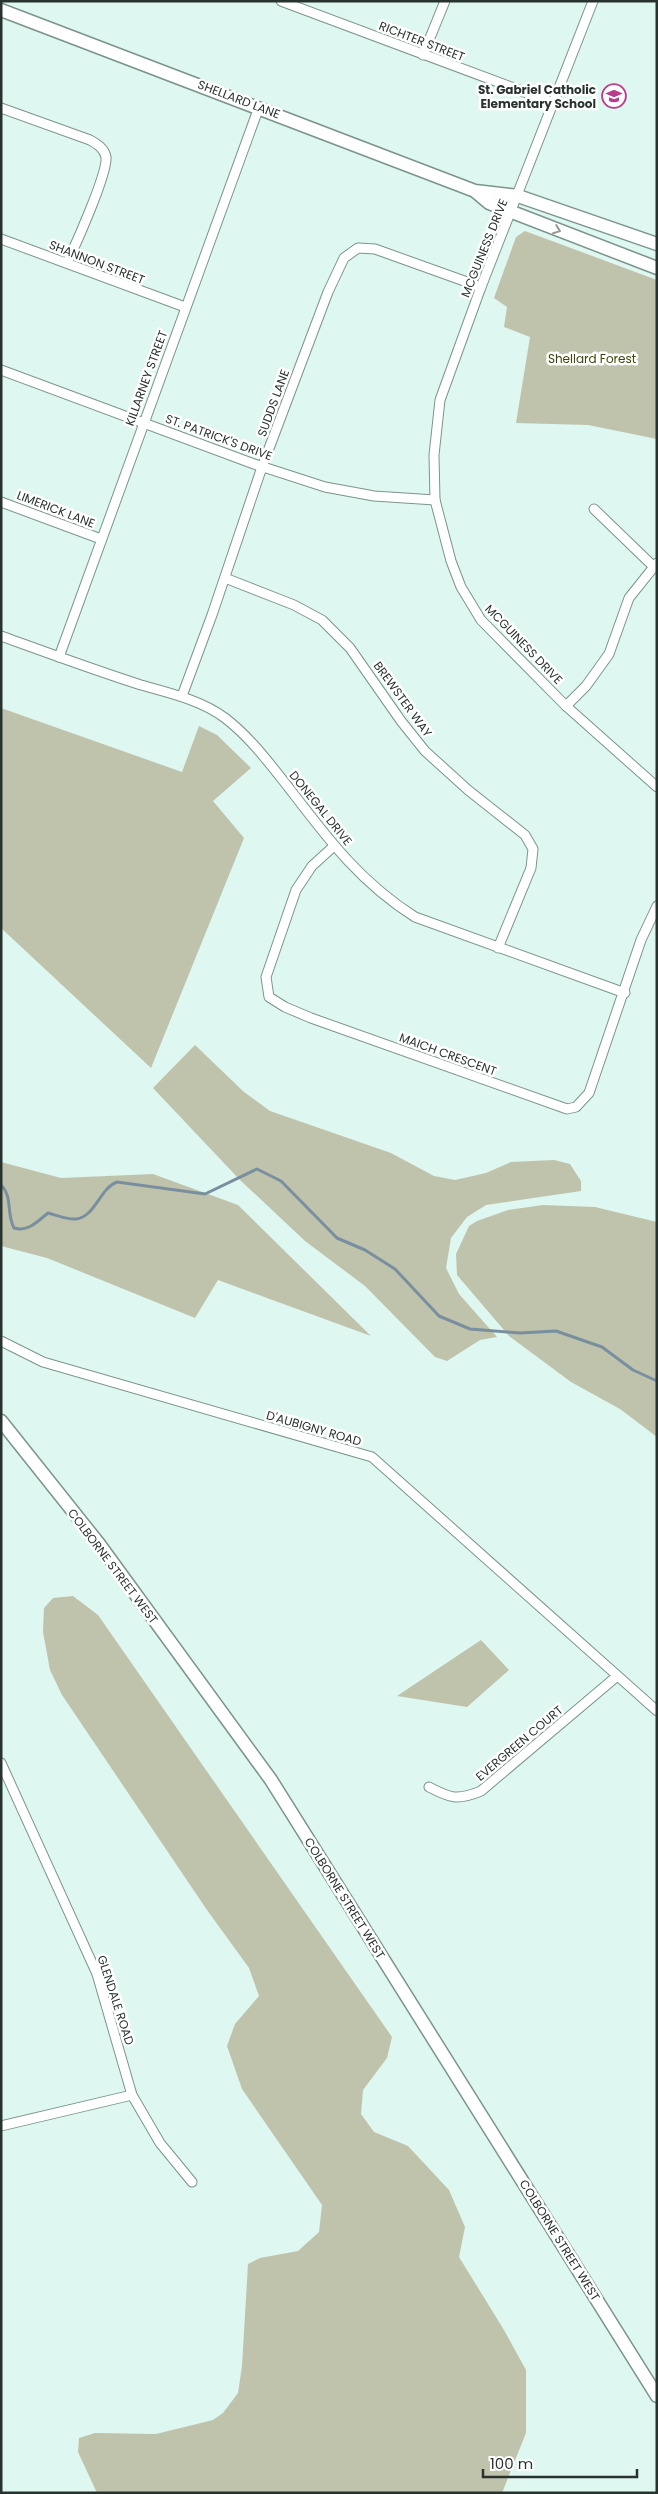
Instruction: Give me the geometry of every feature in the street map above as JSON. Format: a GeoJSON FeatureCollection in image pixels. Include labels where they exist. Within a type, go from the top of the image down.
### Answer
{"type":"FeatureCollection","features":[{"type":"Feature","properties":{"kind":"main road","name":"SHELLARD LANE"},"geometry":{"type":"LineString","coordinates":[[1,10],[475,191],[518,196],[657,244]]}},
{"type":"Feature","properties":{"kind":"main road","name":"SHELLARD LANE"},"geometry":{"type":"LineString","coordinates":[[475,191],[489,203],[657,268]]}},
{"type":"Feature","properties":{"kind":"main road","name":"COLBORNE STREET WEST"},"geometry":{"type":"LineString","coordinates":[[1,1421],[99,1544],[271,1780],[657,2396]]}},
{"type":"Feature","properties":{"kind":"street","name":"RICHTER STREET"},"geometry":{"type":"LineString","coordinates":[[281,1],[554,103]]}},
{"type":"Feature","properties":{"kind":"street"},"geometry":{"type":"LineString","coordinates":[[423,55],[445,1]]}},
{"type":"Feature","properties":{"kind":"street","name":"MCGUINESS DRIVE"},"geometry":{"type":"LineString","coordinates":[[593,1],[512,212],[481,286],[440,400],[434,455],[435,500],[451,561],[461,587],[488,628],[566,706],[657,787]]}},
{"type":"Feature","properties":{"kind":"street","name":"KILLARNEY STREET"},"geometry":{"type":"LineString","coordinates":[[59,657],[184,308],[259,107]]}},
{"type":"Feature","properties":{"kind":"street"},"geometry":{"type":"LineString","coordinates":[[1,108],[90,140],[101,147],[105,153],[104,171],[67,263]]}},
{"type":"Feature","properties":{"kind":"street","name":"SHANNON STREET"},"geometry":{"type":"LineString","coordinates":[[1,239],[184,308]]}},
{"type":"Feature","properties":{"kind":"street","name":"SUDDS LANE"},"geometry":{"type":"LineString","coordinates":[[182,696],[225,578],[262,467],[328,292],[344,258],[358,248],[375,249],[481,286]]}},
{"type":"Feature","properties":{"kind":"street","name":"ST. PATRICK'S DRIVE"},"geometry":{"type":"LineString","coordinates":[[1,370],[262,467],[348,492],[435,500]]}},
{"type":"Feature","properties":{"kind":"street","name":"LIMERICK LANE"},"geometry":{"type":"LineString","coordinates":[[1,502],[101,540]]}},
{"type":"Feature","properties":{"kind":"street"},"geometry":{"type":"LineString","coordinates":[[566,706],[586,686],[609,654],[629,598],[655,565],[594,509]]}},
{"type":"Feature","properties":{"kind":"street","name":"BREWSTER WAY"},"geometry":{"type":"LineString","coordinates":[[225,578],[294,605],[322,620],[350,648],[401,721],[425,751],[468,790],[525,835],[534,849],[531,868],[498,948]]}},
{"type":"Feature","properties":{"kind":"street","name":"DONEGAL DRIVE"},"geometry":{"type":"LineString","coordinates":[[1,636],[59,657],[182,696],[224,718],[246,737],[334,846],[371,886],[415,917],[625,993]]}},
{"type":"Feature","properties":{"kind":"street","name":"MAICH CRESCENT"},"geometry":{"type":"LineString","coordinates":[[334,846],[312,866],[296,890],[268,968],[266,977],[269,997],[285,1007],[529,1097],[567,1109],[576,1107],[590,1093],[625,993],[641,940],[657,906]]}},
{"type":"Feature","properties":{"kind":"street","name":"D'AUBIGNY ROAD"},"geometry":{"type":"LineString","coordinates":[[1,1341],[43,1362],[372,1458],[616,1677],[657,1711]]}},
{"type":"Feature","properties":{"kind":"street","name":"EVERGREEN COURT"},"geometry":{"type":"LineString","coordinates":[[429,1788],[456,1798],[481,1792],[616,1677]]}},
{"type":"Feature","properties":{"kind":"street","name":"GLENDALE ROAD"},"geometry":{"type":"LineString","coordinates":[[1,1763],[97,1974],[132,2095],[160,2143],[192,2182]]}},
{"type":"Feature","properties":{"kind":"street"},"geometry":{"type":"LineString","coordinates":[[1,2126],[132,2095]]}},
{"type":"Feature","properties":{"kind":"green space","name":"Shellard Forest"},"geometry":{"type":"Polygon","coordinates":[[[525,231],[657,280],[657,439],[588,425],[516,423],[530,337],[504,327],[507,307],[494,298],[516,237],[525,231]]]}},
{"type":"Feature","properties":{"kind":"green space"},"geometry":{"type":"Polygon","coordinates":[[[1,708],[182,772],[199,726],[217,735],[251,768],[213,801],[244,838],[151,1068],[1,928],[1,708]]]}},
{"type":"Feature","properties":{"kind":"green space"},"geometry":{"type":"Polygon","coordinates":[[[195,1045],[244,1092],[270,1111],[391,1153],[434,1176],[455,1180],[486,1173],[511,1162],[554,1160],[570,1164],[581,1181],[581,1191],[486,1205],[467,1217],[451,1238],[446,1268],[459,1294],[497,1337],[480,1340],[447,1361],[435,1357],[365,1286],[305,1241],[239,1179],[153,1088],[195,1045]]]}},
{"type":"Feature","properties":{"kind":"green space"},"geometry":{"type":"Polygon","coordinates":[[[1,1162],[61,1178],[153,1174],[238,1205],[371,1336],[218,1280],[195,1318],[47,1258],[1,1246],[1,1162]]]}},
{"type":"Feature","properties":{"kind":"green space"},"geometry":{"type":"Polygon","coordinates":[[[543,1205],[595,1207],[657,1222],[657,1437],[620,1409],[571,1382],[509,1336],[457,1275],[456,1254],[469,1226],[477,1221],[508,1210],[543,1205]]]}},
{"type":"Feature","properties":{"kind":"green space"},"geometry":{"type":"Polygon","coordinates":[[[73,1596],[98,1615],[392,2037],[387,2058],[363,2090],[361,2114],[374,2132],[408,2146],[449,2190],[465,2227],[459,2257],[526,2370],[526,2433],[502,2493],[97,2493],[78,2452],[79,2438],[95,2433],[156,2434],[213,2420],[223,2413],[238,2393],[242,2366],[248,2264],[260,2258],[298,2251],[319,2232],[322,2205],[242,2089],[227,2046],[235,2024],[259,1996],[249,1968],[207,1910],[62,1695],[50,1670],[43,1632],[44,1608],[53,1598],[73,1596]]]}},
{"type":"Feature","properties":{"kind":"green space"},"geometry":{"type":"Polygon","coordinates":[[[481,1640],[509,1670],[467,1707],[397,1696],[481,1640]]]}},
{"type":"Feature","properties":{"kind":"waterway"},"geometry":{"type":"LineString","coordinates":[[1,1185],[7,1195],[10,1217],[14,1228],[24,1229],[36,1223],[48,1213],[69,1219],[83,1217],[93,1208],[106,1190],[117,1182],[205,1194],[257,1169],[281,1181],[337,1238],[365,1250],[395,1269],[439,1316],[470,1329],[520,1333],[556,1331],[602,1347],[633,1370],[657,1381]]}},
{"type":"Feature","properties":{"kind":"place","name":"St. Gabriel Catholic Elementary School"},"geometry":{"type":"Point","coordinates":[614,96]}}]}
